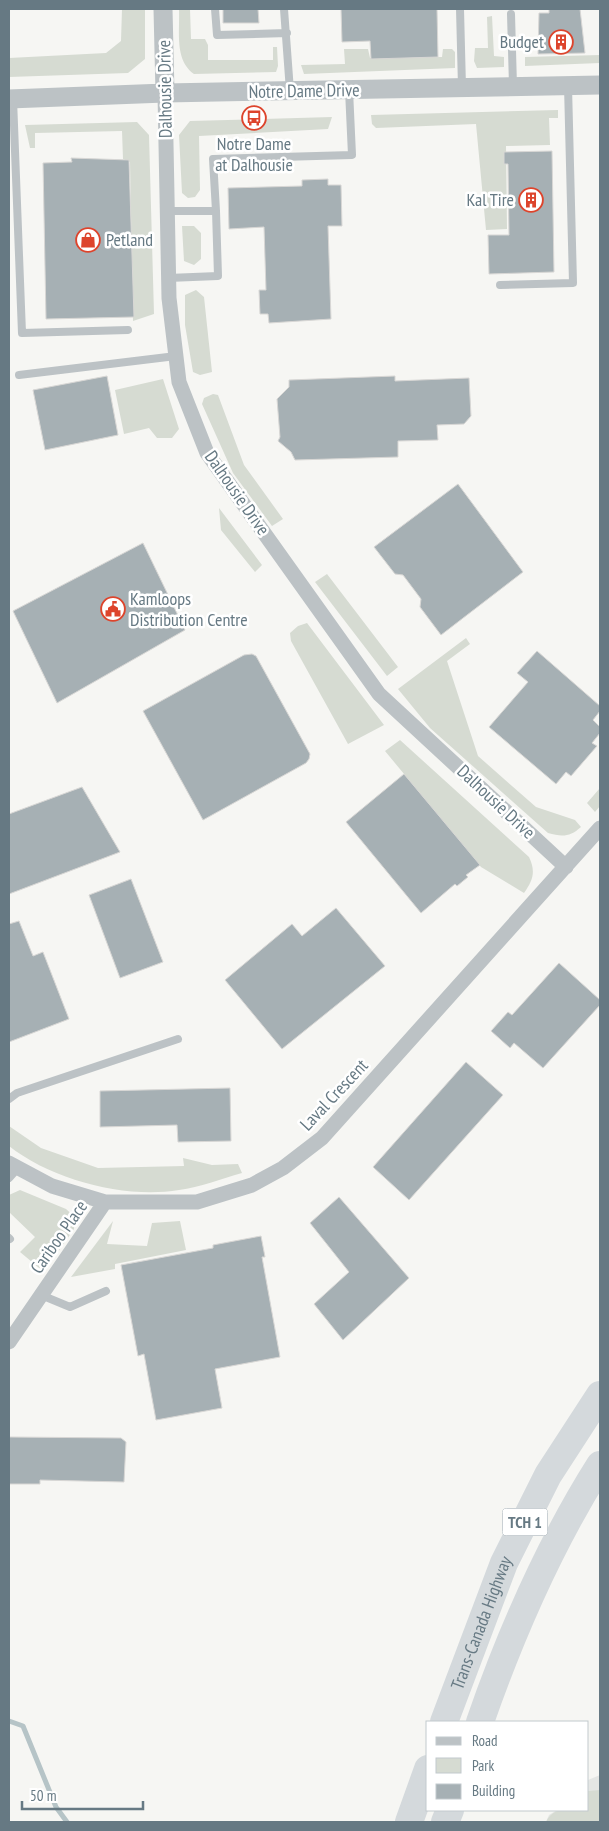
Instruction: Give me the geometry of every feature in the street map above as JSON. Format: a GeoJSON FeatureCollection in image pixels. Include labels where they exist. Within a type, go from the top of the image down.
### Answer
{"type":"FeatureCollection","features":[{"type":"Feature","properties":{"kind":"highway","name":"Trans-Canada Highway"},"geometry":{"type":"LineString","coordinates":[[444,1721],[504,1563],[548,1475],[600,1396]]}},
{"type":"Feature","properties":{"kind":"highway","name":"Trans-Canada Highway"},"geometry":{"type":"LineString","coordinates":[[480,1721],[498,1672],[535,1586],[576,1503],[600,1465]]}},
{"type":"Feature","properties":{"kind":"highway"},"geometry":{"type":"LineString","coordinates":[[409,1822],[426,1775]]}},
{"type":"Feature","properties":{"kind":"street","name":"Dalhousie Drive"},"geometry":{"type":"LineString","coordinates":[[163,9],[166,93],[168,298],[180,382],[207,453],[379,694],[566,866]]}},
{"type":"Feature","properties":{"kind":"street","name":"Notre Dame Drive"},"geometry":{"type":"LineString","coordinates":[[11,99],[166,93],[600,85]]}},
{"type":"Feature","properties":{"kind":"street","name":"Laval Crescent"},"geometry":{"type":"LineString","coordinates":[[12,1170],[52,1186],[105,1202],[197,1202],[252,1185],[283,1168],[322,1138],[600,828]]}},
{"type":"Feature","properties":{"kind":"street","name":"Cariboo Place"},"geometry":{"type":"LineString","coordinates":[[9,1342],[105,1202]]}},
{"type":"Feature","properties":{"kind":"lane"},"geometry":{"type":"LineString","coordinates":[[215,9],[217,35],[287,33]]}},
{"type":"Feature","properties":{"kind":"lane"},"geometry":{"type":"LineString","coordinates":[[284,9],[290,91]]}},
{"type":"Feature","properties":{"kind":"lane"},"geometry":{"type":"LineString","coordinates":[[460,9],[462,88]]}},
{"type":"Feature","properties":{"kind":"lane"},"geometry":{"type":"LineString","coordinates":[[511,14],[513,86]]}},
{"type":"Feature","properties":{"kind":"lane"},"geometry":{"type":"LineString","coordinates":[[500,285],[573,283],[568,86]]}},
{"type":"Feature","properties":{"kind":"lane"},"geometry":{"type":"LineString","coordinates":[[168,278],[218,276],[213,159],[352,155],[350,90]]}},
{"type":"Feature","properties":{"kind":"lane"},"geometry":{"type":"LineString","coordinates":[[11,99],[22,333],[128,330]]}},
{"type":"Feature","properties":{"kind":"lane"},"geometry":{"type":"LineString","coordinates":[[167,211],[216,210]]}},
{"type":"Feature","properties":{"kind":"lane"},"geometry":{"type":"LineString","coordinates":[[19,374],[176,356]]}},
{"type":"Feature","properties":{"kind":"lane"},"geometry":{"type":"LineString","coordinates":[[9,1099],[17,1093],[178,1039]]}},
{"type":"Feature","properties":{"kind":"lane"},"geometry":{"type":"LineString","coordinates":[[41,1295],[70,1307],[106,1291]]}},
{"type":"Feature","properties":{"kind":"shaded area"},"geometry":{"type":"Polygon","coordinates":[[[600,1775],[600,1822],[546,1822],[549,1815],[555,1811],[589,1811],[589,1780],[600,1775]]]}},
{"type":"Feature","properties":{"kind":"green space"},"geometry":{"type":"Polygon","coordinates":[[[122,9],[145,9],[145,59],[128,73],[9,77],[9,58],[106,53],[121,41],[122,9]]]}},
{"type":"Feature","properties":{"kind":"green space"},"geometry":{"type":"Polygon","coordinates":[[[179,9],[190,9],[191,39],[205,39],[208,45],[208,60],[273,60],[273,47],[277,47],[278,66],[276,72],[194,74],[183,61],[181,53],[179,44],[179,9]]]}},
{"type":"Feature","properties":{"kind":"green space"},"geometry":{"type":"Polygon","coordinates":[[[492,16],[494,56],[504,57],[504,67],[477,68],[474,61],[475,48],[488,48],[487,17],[492,16]]]}},
{"type":"Feature","properties":{"kind":"green space"},"geometry":{"type":"Polygon","coordinates":[[[344,49],[368,49],[370,58],[442,57],[443,49],[452,49],[455,52],[455,68],[304,74],[301,65],[345,64],[344,49]]]}},
{"type":"Feature","properties":{"kind":"green space"},"geometry":{"type":"Polygon","coordinates":[[[600,55],[600,63],[525,66],[525,57],[600,55]]]}},
{"type":"Feature","properties":{"kind":"green space"},"geometry":{"type":"Polygon","coordinates":[[[558,110],[558,118],[549,118],[550,145],[506,146],[507,229],[486,230],[476,124],[376,128],[372,124],[371,115],[558,110]]]}},
{"type":"Feature","properties":{"kind":"green space"},"geometry":{"type":"Polygon","coordinates":[[[332,117],[328,129],[199,136],[200,190],[195,197],[188,198],[182,193],[179,135],[190,121],[332,117]]]}},
{"type":"Feature","properties":{"kind":"green space"},"geometry":{"type":"Polygon","coordinates":[[[137,122],[149,135],[154,314],[133,321],[130,162],[123,159],[122,131],[35,133],[35,148],[30,148],[25,125],[137,122]]]}},
{"type":"Feature","properties":{"kind":"green space"},"geometry":{"type":"Polygon","coordinates":[[[182,226],[194,226],[201,233],[201,259],[194,265],[184,261],[182,226]]]}},
{"type":"Feature","properties":{"kind":"green space"},"geometry":{"type":"Polygon","coordinates":[[[196,290],[204,297],[212,372],[200,375],[193,372],[185,325],[185,295],[196,290]]]}},
{"type":"Feature","properties":{"kind":"green space"},"geometry":{"type":"Polygon","coordinates":[[[163,379],[179,429],[172,438],[157,438],[149,428],[124,434],[115,390],[163,379]]]}},
{"type":"Feature","properties":{"kind":"green space"},"geometry":{"type":"Polygon","coordinates":[[[213,394],[218,395],[244,465],[283,519],[272,526],[233,473],[202,404],[204,398],[213,394]]]}},
{"type":"Feature","properties":{"kind":"green space"},"geometry":{"type":"Polygon","coordinates":[[[219,508],[262,565],[255,572],[221,530],[219,508]]]}},
{"type":"Feature","properties":{"kind":"green space"},"geometry":{"type":"Polygon","coordinates":[[[327,574],[398,667],[387,676],[315,582],[327,574]]]}},
{"type":"Feature","properties":{"kind":"green space"},"geometry":{"type":"Polygon","coordinates":[[[307,623],[384,725],[348,744],[291,641],[290,633],[298,626],[307,623]]]}},
{"type":"Feature","properties":{"kind":"green space"},"geometry":{"type":"Polygon","coordinates":[[[466,638],[470,644],[447,661],[478,756],[536,807],[575,820],[581,827],[573,833],[558,835],[548,833],[430,728],[398,689],[466,638]]]}},
{"type":"Feature","properties":{"kind":"green space"},"geometry":{"type":"Polygon","coordinates":[[[400,740],[529,857],[533,872],[530,884],[524,893],[481,867],[385,751],[400,740]]]}},
{"type":"Feature","properties":{"kind":"green space"},"geometry":{"type":"Polygon","coordinates":[[[600,788],[600,806],[595,812],[587,803],[600,788]]]}},
{"type":"Feature","properties":{"kind":"green space"},"geometry":{"type":"Polygon","coordinates":[[[9,1126],[41,1148],[98,1168],[184,1166],[183,1158],[212,1165],[238,1164],[242,1173],[179,1190],[136,1192],[113,1189],[67,1177],[26,1158],[9,1146],[9,1126]]]}},
{"type":"Feature","properties":{"kind":"green space"},"geometry":{"type":"Polygon","coordinates":[[[20,1190],[66,1209],[75,1217],[74,1229],[44,1272],[20,1252],[35,1237],[9,1212],[9,1195],[20,1190]]]}},
{"type":"Feature","properties":{"kind":"green space"},"geometry":{"type":"Polygon","coordinates":[[[113,1221],[107,1244],[147,1246],[152,1223],[180,1221],[186,1250],[115,1264],[115,1269],[71,1277],[113,1221]]]}},
{"type":"Feature","properties":{"kind":"green space"},"geometry":{"type":"Polygon","coordinates":[[[600,1790],[600,1822],[546,1822],[549,1817],[558,1811],[589,1811],[589,1791],[600,1790]]]}},
{"type":"Feature","properties":{"kind":"building"},"geometry":{"type":"Polygon","coordinates":[[[223,9],[258,9],[259,23],[223,23],[223,9]]]}},
{"type":"Feature","properties":{"kind":"building"},"geometry":{"type":"Polygon","coordinates":[[[341,9],[437,9],[438,57],[371,59],[370,41],[342,42],[341,9]]]}},
{"type":"Feature","properties":{"kind":"building","name":"Budget"},"geometry":{"type":"Polygon","coordinates":[[[549,9],[580,9],[585,53],[538,54],[539,13],[549,13],[549,9]]]}},
{"type":"Feature","properties":{"kind":"building","name":"Kal Tire"},"geometry":{"type":"Polygon","coordinates":[[[552,151],[554,272],[489,274],[488,235],[509,235],[508,164],[504,164],[504,152],[552,151]]]}},
{"type":"Feature","properties":{"kind":"building","name":"Petland"},"geometry":{"type":"Polygon","coordinates":[[[71,158],[129,160],[134,317],[46,319],[43,163],[72,162],[71,158]]]}},
{"type":"Feature","properties":{"kind":"building"},"geometry":{"type":"Polygon","coordinates":[[[328,179],[328,185],[341,185],[342,226],[328,226],[331,319],[269,323],[268,314],[260,314],[259,290],[266,290],[264,227],[229,229],[228,188],[302,186],[302,180],[328,179]]]}},
{"type":"Feature","properties":{"kind":"building"},"geometry":{"type":"Polygon","coordinates":[[[107,376],[118,435],[45,450],[33,390],[107,376]]]}},
{"type":"Feature","properties":{"kind":"building"},"geometry":{"type":"Polygon","coordinates":[[[395,376],[395,381],[469,378],[471,416],[464,424],[437,425],[438,440],[398,441],[398,457],[295,460],[291,452],[278,441],[280,437],[277,399],[289,387],[289,380],[395,376]]]}},
{"type":"Feature","properties":{"kind":"building"},"geometry":{"type":"Polygon","coordinates":[[[458,484],[523,572],[441,635],[420,607],[421,599],[403,575],[395,574],[374,547],[458,484]]]}},
{"type":"Feature","properties":{"kind":"building"},"geometry":{"type":"Polygon","coordinates":[[[143,543],[185,630],[57,703],[13,611],[143,543]]]}},
{"type":"Feature","properties":{"kind":"building"},"geometry":{"type":"Polygon","coordinates":[[[537,651],[600,706],[600,711],[593,720],[600,727],[600,733],[592,743],[597,746],[571,776],[566,772],[556,784],[489,727],[528,682],[517,673],[537,651]]]}},
{"type":"Feature","properties":{"kind":"building"},"geometry":{"type":"Polygon","coordinates":[[[252,654],[256,656],[310,754],[309,759],[306,763],[203,820],[143,711],[244,655],[252,654]]]}},
{"type":"Feature","properties":{"kind":"building"},"geometry":{"type":"Polygon","coordinates":[[[404,774],[480,865],[466,875],[468,877],[457,886],[455,884],[421,913],[346,822],[404,774]]]}},
{"type":"Feature","properties":{"kind":"building"},"geometry":{"type":"Polygon","coordinates":[[[82,787],[120,852],[9,894],[9,814],[82,787]]]}},
{"type":"Feature","properties":{"kind":"building"},"geometry":{"type":"Polygon","coordinates":[[[131,879],[163,962],[120,978],[89,895],[131,879]]]}},
{"type":"Feature","properties":{"kind":"building"},"geometry":{"type":"Polygon","coordinates":[[[336,908],[385,966],[282,1049],[225,980],[292,924],[302,936],[336,908]]]}},
{"type":"Feature","properties":{"kind":"building"},"geometry":{"type":"Polygon","coordinates":[[[19,921],[33,956],[43,952],[69,1019],[9,1042],[9,924],[19,921]]]}},
{"type":"Feature","properties":{"kind":"building"},"geometry":{"type":"Polygon","coordinates":[[[559,963],[600,1000],[600,1005],[543,1068],[514,1043],[510,1048],[491,1031],[508,1012],[512,1015],[559,963]]]}},
{"type":"Feature","properties":{"kind":"building"},"geometry":{"type":"Polygon","coordinates":[[[466,1062],[503,1095],[409,1200],[373,1167],[466,1062]]]}},
{"type":"Feature","properties":{"kind":"building"},"geometry":{"type":"Polygon","coordinates":[[[230,1088],[231,1141],[178,1142],[177,1125],[100,1127],[100,1091],[230,1088]]]}},
{"type":"Feature","properties":{"kind":"building"},"geometry":{"type":"Polygon","coordinates":[[[339,1197],[409,1278],[343,1340],[314,1304],[349,1272],[310,1223],[339,1197]]]}},
{"type":"Feature","properties":{"kind":"building"},"geometry":{"type":"Polygon","coordinates":[[[261,1236],[265,1257],[262,1257],[280,1357],[215,1369],[222,1408],[156,1420],[144,1354],[138,1356],[121,1265],[213,1248],[213,1245],[261,1236]]]}},
{"type":"Feature","properties":{"kind":"building"},"geometry":{"type":"Polygon","coordinates":[[[9,1437],[121,1438],[126,1442],[124,1482],[40,1480],[40,1484],[9,1484],[9,1437]]]}},
{"type":"Feature","properties":{"kind":"waterway"},"geometry":{"type":"LineString","coordinates":[[9,1721],[23,1726],[56,1807],[67,1822]]}},
{"type":"Feature","properties":{"kind":"place","name":"Budget"},"geometry":{"type":"Point","coordinates":[561,42]}},
{"type":"Feature","properties":{"kind":"place","name":"Notre Dame at Dalhousie"},"geometry":{"type":"Point","coordinates":[254,118]}},
{"type":"Feature","properties":{"kind":"place","name":"Kal Tire"},"geometry":{"type":"Point","coordinates":[531,200]}},
{"type":"Feature","properties":{"kind":"place","name":"Petland"},"geometry":{"type":"Point","coordinates":[88,240]}},
{"type":"Feature","properties":{"kind":"place","name":"Kamloops Distribution Centre"},"geometry":{"type":"Point","coordinates":[113,609]}}]}
